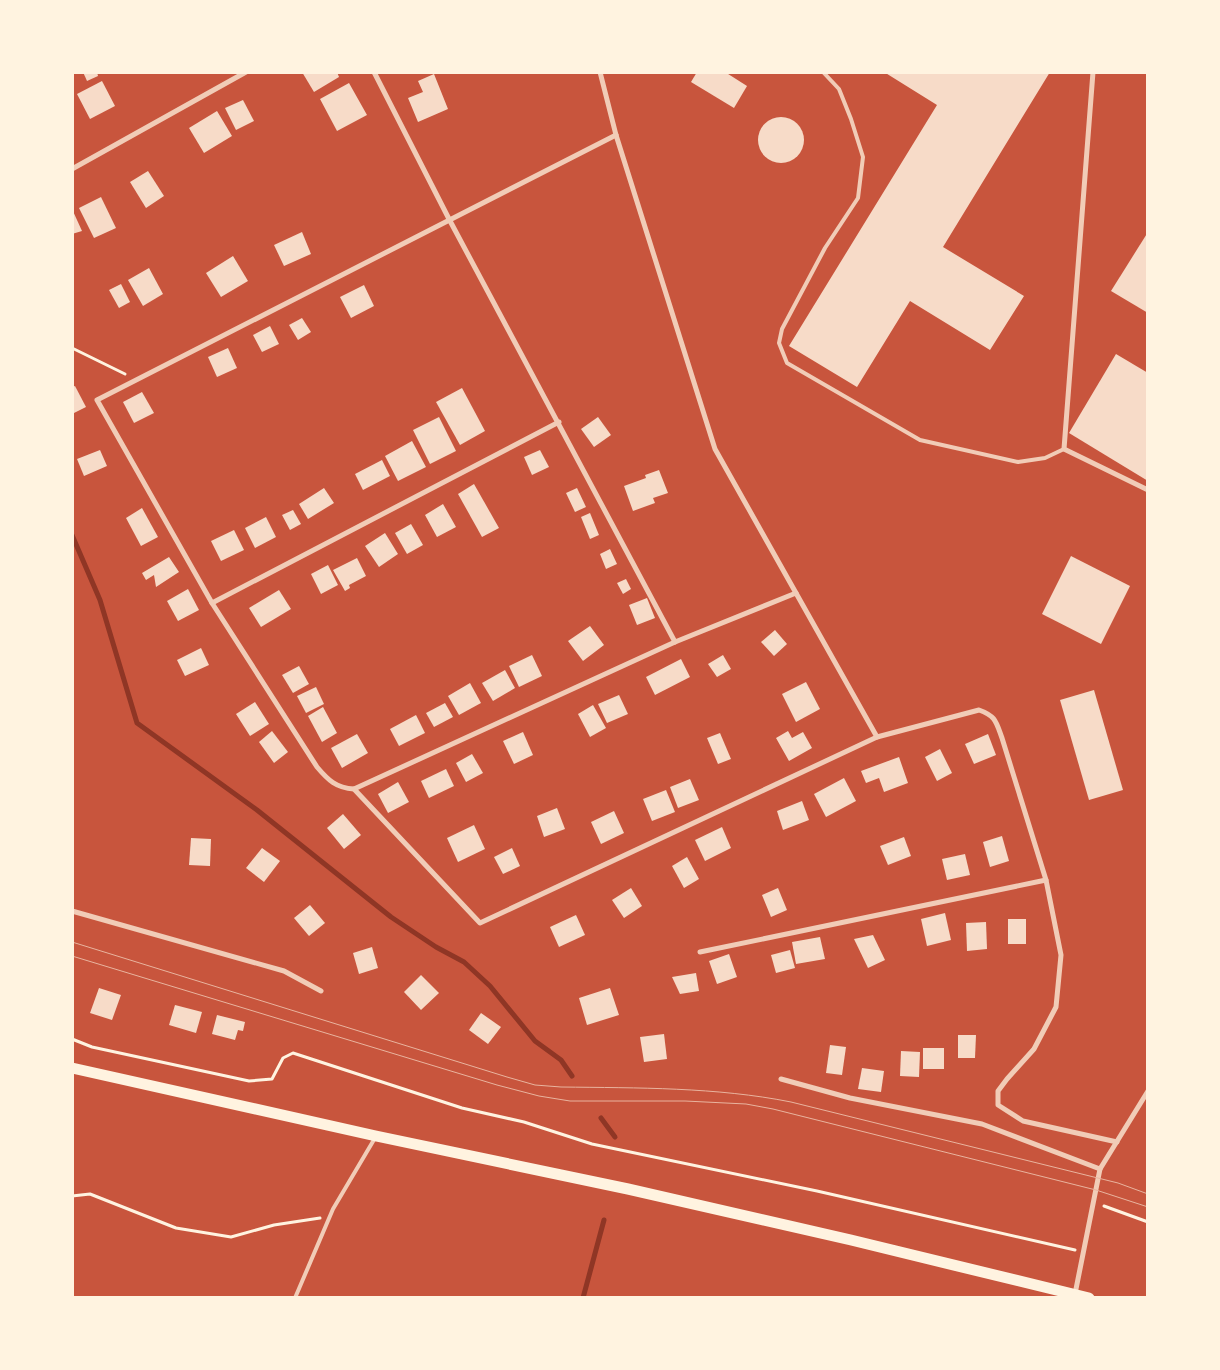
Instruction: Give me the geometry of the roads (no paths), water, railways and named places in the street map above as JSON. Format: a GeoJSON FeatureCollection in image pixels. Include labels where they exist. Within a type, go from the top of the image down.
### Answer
{"type":"FeatureCollection","features":[{"type":"Feature","properties":{"kind":"main road"},"geometry":{"type":"LineString","coordinates":[[72,1068],[376,1136],[628,1189],[851,1240],[1089,1298]]}},
{"type":"Feature","properties":{"kind":"street"},"geometry":{"type":"LineString","coordinates":[[72,169],[246,72]]}},
{"type":"Feature","properties":{"kind":"street"},"geometry":{"type":"LineString","coordinates":[[374,72],[449,219],[675,642]]}},
{"type":"Feature","properties":{"kind":"street"},"geometry":{"type":"LineString","coordinates":[[600,72],[616,135],[715,449],[877,737]]}},
{"type":"Feature","properties":{"kind":"street"},"geometry":{"type":"LineString","coordinates":[[1093,72],[1064,448],[1148,490]]}},
{"type":"Feature","properties":{"kind":"street"},"geometry":{"type":"LineString","coordinates":[[616,135],[97,400],[212,603],[317,767],[331,782],[343,788],[354,789],[675,642],[796,592]]}},
{"type":"Feature","properties":{"kind":"street"},"geometry":{"type":"LineString","coordinates":[[212,603],[559,422]]}},
{"type":"Feature","properties":{"kind":"street"},"geometry":{"type":"LineString","coordinates":[[354,789],[480,923],[877,737],[979,710],[991,714],[1002,738],[1046,880],[1061,955],[1056,1007],[1034,1049],[1007,1078],[998,1091],[998,1105],[1023,1121],[1117,1142]]}},
{"type":"Feature","properties":{"kind":"street"},"geometry":{"type":"LineString","coordinates":[[700,952],[1046,880]]}},
{"type":"Feature","properties":{"kind":"street"},"geometry":{"type":"LineString","coordinates":[[72,911],[284,971],[321,991]]}},
{"type":"Feature","properties":{"kind":"street"},"geometry":{"type":"LineString","coordinates":[[781,1079],[850,1098],[982,1124],[1100,1169]]}},
{"type":"Feature","properties":{"kind":"street"},"geometry":{"type":"LineString","coordinates":[[1075,1294],[1100,1169],[1148,1091]]}},
{"type":"Feature","properties":{"kind":"lane"},"geometry":{"type":"LineString","coordinates":[[823,72],[839,89],[863,157],[858,198],[825,248],[782,329],[779,343],[787,363],[920,440],[1018,462],[1045,458],[1064,448]]}},
{"type":"Feature","properties":{"kind":"lane"},"geometry":{"type":"LineString","coordinates":[[295,1298],[330,1216],[376,1136]]}},
{"type":"Feature","properties":{"kind":"waterway"},"geometry":{"type":"LineString","coordinates":[[72,535],[100,600],[137,723],[257,810],[391,917],[436,947],[464,962],[490,986],[535,1041],[561,1060],[572,1076]]}},
{"type":"Feature","properties":{"kind":"waterway"},"geometry":{"type":"LineString","coordinates":[[601,1118],[615,1137]]}},
{"type":"Feature","properties":{"kind":"waterway"},"geometry":{"type":"LineString","coordinates":[[583,1298],[604,1220]]}},
{"type":"Feature","properties":{"kind":"tram line"},"geometry":{"type":"LineString","coordinates":[[72,942],[535,1085],[706,1091],[763,1097],[791,1102],[1118,1183],[1148,1194]]}},
{"type":"Feature","properties":{"kind":"tram line"},"geometry":{"type":"LineString","coordinates":[[72,956],[497,1085],[539,1096],[570,1101],[685,1101],[746,1104],[773,1109],[1096,1190],[1148,1207]]}}]}
